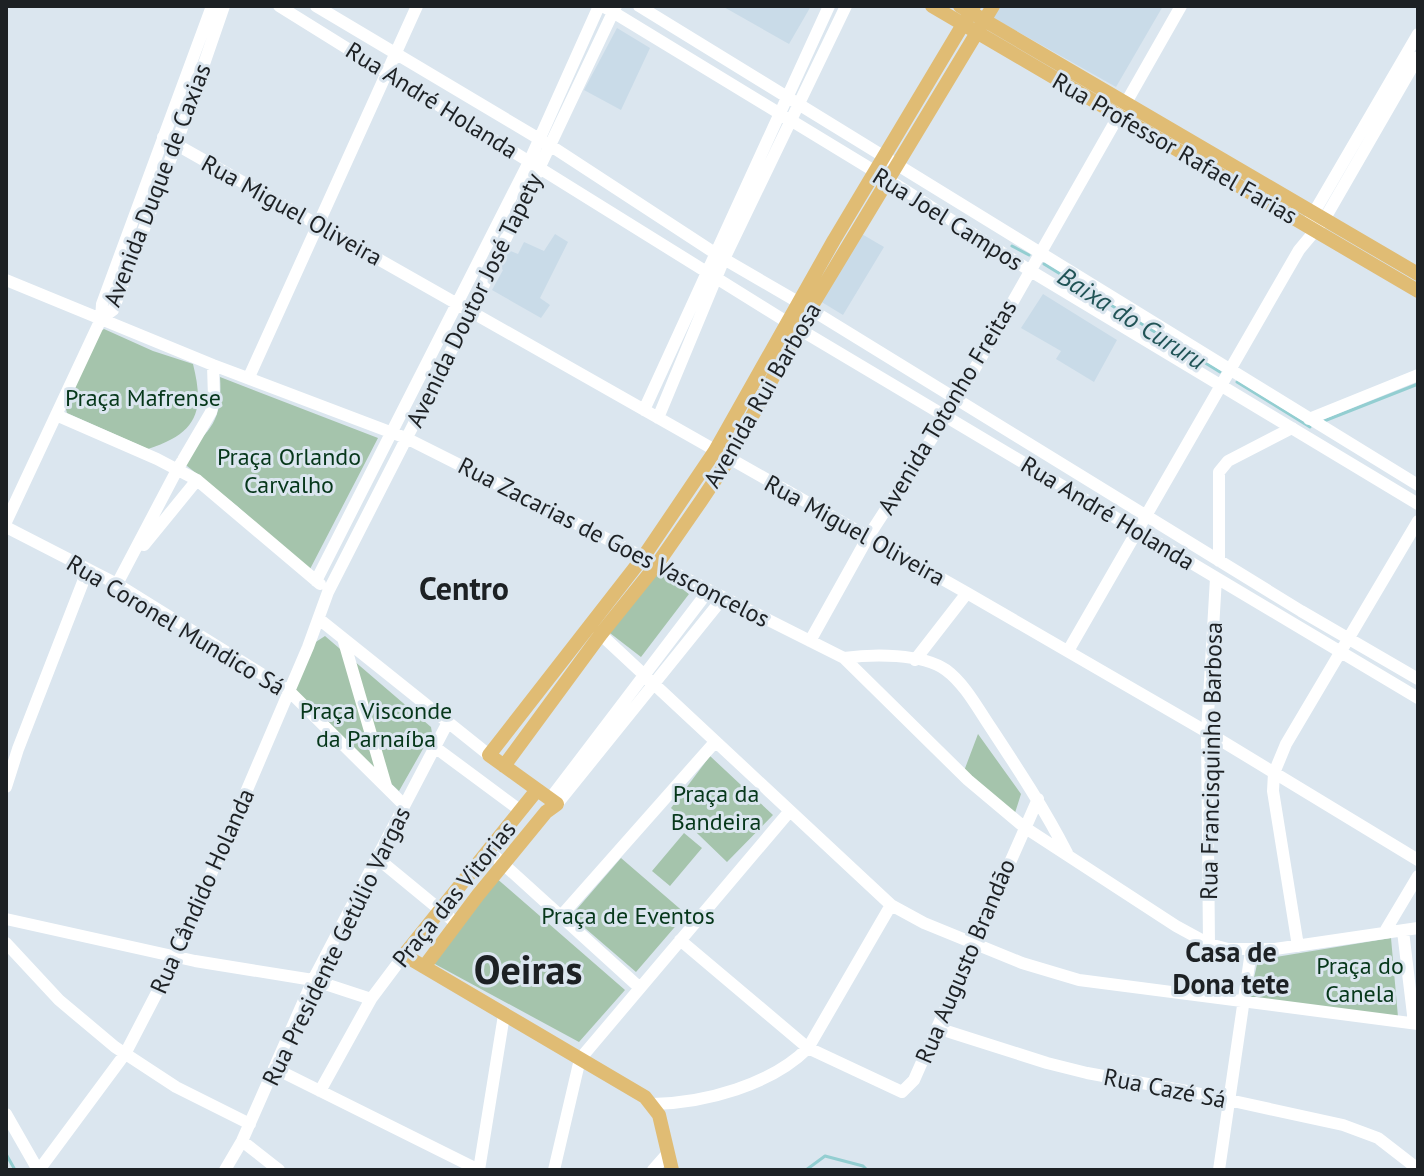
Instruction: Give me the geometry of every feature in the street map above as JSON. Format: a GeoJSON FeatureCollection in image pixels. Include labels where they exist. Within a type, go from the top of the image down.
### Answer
{"type":"FeatureCollection","features":[{"type":"Feature","properties":{"kind":"main road","name":"Rua Professor Rafael Farias"},"geometry":{"type":"LineString","coordinates":[[932,6],[967,12],[981,27],[1118,117],[1315,222]]}},
{"type":"Feature","properties":{"kind":"main road","name":"Avenida Rui Barbosa"},"geometry":{"type":"LineString","coordinates":[[804,306],[898,167],[993,6]]}},
{"type":"Feature","properties":{"kind":"main road","name":"Avenida Rui Barbosa"},"geometry":{"type":"LineString","coordinates":[[489,755],[651,559],[722,455],[874,172],[967,12]]}},
{"type":"Feature","properties":{"kind":"main road","name":"Rua Professor Rafael Farias"},"geometry":{"type":"LineString","coordinates":[[981,27],[1125,101],[1416,282]]}},
{"type":"Feature","properties":{"kind":"main road","name":"Avenida Rui Barbosa"},"geometry":{"type":"LineString","coordinates":[[504,766],[595,630]]}},
{"type":"Feature","properties":{"kind":"main road"},"geometry":{"type":"LineString","coordinates":[[424,967],[504,865],[548,801],[489,755]]}},
{"type":"Feature","properties":{"kind":"main road","name":"Praça das Vitorias"},"geometry":{"type":"LineString","coordinates":[[404,955],[521,811],[548,801]]}},
{"type":"Feature","properties":{"kind":"main road"},"geometry":{"type":"LineString","coordinates":[[404,955],[636,1091],[653,1104],[659,1115],[670,1162]]}},
{"type":"Feature","properties":{"kind":"street","name":"Avenida Duque de Caxias"},"geometry":{"type":"LineString","coordinates":[[101,319],[102,304],[212,6]]}},
{"type":"Feature","properties":{"kind":"street","name":"Avenida Duque de Caxias"},"geometry":{"type":"LineString","coordinates":[[101,319],[113,310],[176,145],[224,6]]}},
{"type":"Feature","properties":{"kind":"street","name":"Rua André Holanda"},"geometry":{"type":"LineString","coordinates":[[279,6],[711,275],[1216,578],[1345,646],[1418,679]]}},
{"type":"Feature","properties":{"kind":"street","name":"Rua André Holanda"},"geometry":{"type":"LineString","coordinates":[[316,6],[551,146],[720,256],[958,398],[1219,561],[1418,698]]}},
{"type":"Feature","properties":{"kind":"street"},"geometry":{"type":"LineString","coordinates":[[249,377],[417,6]]}},
{"type":"Feature","properties":{"kind":"street","name":"Rua Joel Campos"},"geometry":{"type":"LineString","coordinates":[[639,6],[1418,485]]}},
{"type":"Feature","properties":{"kind":"street"},"geometry":{"type":"LineString","coordinates":[[792,102],[829,6]]}},
{"type":"Feature","properties":{"kind":"street"},"geometry":{"type":"LineString","coordinates":[[644,410],[792,102],[846,6]]}},
{"type":"Feature","properties":{"kind":"street","name":"Avenida Totonho Freitas"},"geometry":{"type":"LineString","coordinates":[[810,641],[868,537],[958,398],[1181,6]]}},
{"type":"Feature","properties":{"kind":"street","name":"Rua Joel Campos"},"geometry":{"type":"LineString","coordinates":[[608,8],[889,180],[1029,270],[1418,504]]}},
{"type":"Feature","properties":{"kind":"street","name":"Avenida Doutor José Tapety"},"geometry":{"type":"LineString","coordinates":[[328,592],[471,312],[535,163],[539,139],[608,8]]}},
{"type":"Feature","properties":{"kind":"street","name":"Avenida Doutor José Tapety"},"geometry":{"type":"LineString","coordinates":[[316,581],[457,304],[535,163],[551,146],[608,8]]}},
{"type":"Feature","properties":{"kind":"street"},"geometry":{"type":"LineString","coordinates":[[1068,651],[1315,222],[1418,34]]}},
{"type":"Feature","properties":{"kind":"street"},"geometry":{"type":"LineString","coordinates":[[1315,222],[1418,57]]}},
{"type":"Feature","properties":{"kind":"street","name":"Rua Miguel Oliveira"},"geometry":{"type":"LineString","coordinates":[[163,137],[1068,651],[1418,860]]}},
{"type":"Feature","properties":{"kind":"street"},"geometry":{"type":"LineString","coordinates":[[658,418],[711,275]]}},
{"type":"Feature","properties":{"kind":"street","name":"Rua Zacarias de Goes Vasconcelos"},"geometry":{"type":"LineString","coordinates":[[6,280],[213,365],[406,438],[844,658],[968,780],[1024,827],[1209,944]]}},
{"type":"Feature","properties":{"kind":"street"},"geometry":{"type":"LineString","coordinates":[[6,524],[101,319]]}},
{"type":"Feature","properties":{"kind":"street"},"geometry":{"type":"LineString","coordinates":[[117,584],[211,412],[214,398],[213,365]]}},
{"type":"Feature","properties":{"kind":"street"},"geometry":{"type":"LineString","coordinates":[[1309,419],[1418,375]]}},
{"type":"Feature","properties":{"kind":"street"},"geometry":{"type":"LineString","coordinates":[[56,415],[197,480],[328,592]]}},
{"type":"Feature","properties":{"kind":"street"},"geometry":{"type":"LineString","coordinates":[[1219,561],[1219,472],[1228,461],[1292,428]]}},
{"type":"Feature","properties":{"kind":"street"},"geometry":{"type":"LineString","coordinates":[[1316,441],[1327,429]]}},
{"type":"Feature","properties":{"kind":"street"},"geometry":{"type":"LineString","coordinates":[[127,566],[197,480]]}},
{"type":"Feature","properties":{"kind":"street"},"geometry":{"type":"LineString","coordinates":[[1298,946],[1273,791],[1274,773],[1286,744],[1418,521]]}},
{"type":"Feature","properties":{"kind":"street","name":"Rua Coronel Mundico Sá"},"geometry":{"type":"LineString","coordinates":[[6,524],[117,584],[289,691],[404,805]]}},
{"type":"Feature","properties":{"kind":"street"},"geometry":{"type":"LineString","coordinates":[[6,787],[8,763],[18,749],[88,569]]}},
{"type":"Feature","properties":{"kind":"street","name":"Rua Francisquinho Barbosa"},"geometry":{"type":"LineString","coordinates":[[1209,944],[1207,732],[1216,578]]}},
{"type":"Feature","properties":{"kind":"street"},"geometry":{"type":"LineString","coordinates":[[650,678],[709,590]]}},
{"type":"Feature","properties":{"kind":"street","name":"Rua Cândido Holanda"},"geometry":{"type":"LineString","coordinates":[[38,1170],[125,1054],[176,956],[328,592]]}},
{"type":"Feature","properties":{"kind":"street"},"geometry":{"type":"LineString","coordinates":[[915,660],[967,593]]}},
{"type":"Feature","properties":{"kind":"street"},"geometry":{"type":"LineString","coordinates":[[548,801],[650,678],[723,598]]}},
{"type":"Feature","properties":{"kind":"street"},"geometry":{"type":"LineString","coordinates":[[319,619],[489,755]]}},
{"type":"Feature","properties":{"kind":"street"},"geometry":{"type":"LineString","coordinates":[[595,630],[891,905],[918,920],[1045,971],[1079,980],[1416,1023],[1403,931]]}},
{"type":"Feature","properties":{"kind":"street"},"geometry":{"type":"LineString","coordinates":[[343,637],[387,789]]}},
{"type":"Feature","properties":{"kind":"street"},"geometry":{"type":"LineString","coordinates":[[844,658],[887,655],[934,663],[947,670],[1038,799],[1069,858]]}},
{"type":"Feature","properties":{"kind":"street","name":"Rua Presidente Getúlio Vargas"},"geometry":{"type":"LineString","coordinates":[[225,1170],[250,1124],[313,980],[448,722]]}},
{"type":"Feature","properties":{"kind":"street"},"geometry":{"type":"LineString","coordinates":[[561,916],[715,742]]}},
{"type":"Feature","properties":{"kind":"street"},"geometry":{"type":"LineString","coordinates":[[436,748],[521,811]]}},
{"type":"Feature","properties":{"kind":"street","name":"Rua Augusto Brandão"},"geometry":{"type":"LineString","coordinates":[[808,1048],[902,1092],[914,1080],[1038,799]]}},
{"type":"Feature","properties":{"kind":"street"},"geometry":{"type":"LineString","coordinates":[[554,1170],[580,1059],[789,812]]}},
{"type":"Feature","properties":{"kind":"street"},"geometry":{"type":"LineString","coordinates":[[489,851],[640,988]]}},
{"type":"Feature","properties":{"kind":"street"},"geometry":{"type":"LineString","coordinates":[[377,858],[456,923]]}},
{"type":"Feature","properties":{"kind":"street"},"geometry":{"type":"LineString","coordinates":[[1384,933],[1418,876]]}},
{"type":"Feature","properties":{"kind":"street"},"geometry":{"type":"LineString","coordinates":[[653,1104],[679,1104],[762,1080],[786,1067],[808,1048],[891,905]]}},
{"type":"Feature","properties":{"kind":"street"},"geometry":{"type":"LineString","coordinates":[[6,919],[176,956],[313,980],[371,999]]}},
{"type":"Feature","properties":{"kind":"street"},"geometry":{"type":"LineString","coordinates":[[1209,944],[1251,951],[1418,928]]}},
{"type":"Feature","properties":{"kind":"street"},"geometry":{"type":"LineString","coordinates":[[6,931],[9,946],[59,1000],[125,1054],[176,1087],[250,1124]]}},
{"type":"Feature","properties":{"kind":"street"},"geometry":{"type":"LineString","coordinates":[[680,940],[808,1048]]}},
{"type":"Feature","properties":{"kind":"street"},"geometry":{"type":"LineString","coordinates":[[1219,1170],[1251,951]]}},
{"type":"Feature","properties":{"kind":"street","name":"Praça das Vitorias"},"geometry":{"type":"LineString","coordinates":[[320,1091],[371,999],[404,955]]}},
{"type":"Feature","properties":{"kind":"street"},"geometry":{"type":"LineString","coordinates":[[274,1068],[479,1170],[504,1015]]}},
{"type":"Feature","properties":{"kind":"street","name":"Rua Cazé Sá"},"geometry":{"type":"LineString","coordinates":[[937,1028],[1060,1066],[1343,1125],[1378,1138],[1418,1169]]}},
{"type":"Feature","properties":{"kind":"street"},"geometry":{"type":"LineString","coordinates":[[6,1114],[38,1170]]}},
{"type":"Feature","properties":{"kind":"street"},"geometry":{"type":"LineString","coordinates":[[242,1141],[279,1170]]}},
{"type":"Feature","properties":{"kind":"street"},"geometry":{"type":"LineString","coordinates":[[653,1170],[670,1162]]}},
{"type":"Feature","properties":{"kind":"shaded area"},"geometry":{"type":"Polygon","coordinates":[[[722,6],[811,6],[789,44],[722,6]]]}},
{"type":"Feature","properties":{"kind":"shaded area"},"geometry":{"type":"Polygon","coordinates":[[[996,6],[1163,6],[1116,87],[990,16],[996,6]]]}},
{"type":"Feature","properties":{"kind":"shaded area"},"geometry":{"type":"Polygon","coordinates":[[[617,28],[650,48],[621,110],[584,90],[617,28]]]}},
{"type":"Feature","properties":{"kind":"shaded area"},"geometry":{"type":"Polygon","coordinates":[[[860,233],[884,247],[843,315],[820,301],[860,233]]]}},
{"type":"Feature","properties":{"kind":"shaded area"},"geometry":{"type":"Polygon","coordinates":[[[555,234],[568,242],[540,298],[550,305],[541,318],[492,290],[503,270],[498,266],[508,250],[518,254],[524,242],[544,251],[555,234]]]}},
{"type":"Feature","properties":{"kind":"shaded area"},"geometry":{"type":"Polygon","coordinates":[[[1043,294],[1117,340],[1094,382],[1056,359],[1061,351],[1021,328],[1043,294]]]}},
{"type":"Feature","properties":{"kind":"green space","name":"Praça Mafrense"},"geometry":{"type":"Polygon","coordinates":[[[104,329],[153,351],[193,364],[197,381],[197,408],[187,428],[177,436],[148,449],[67,413],[64,402],[98,333],[104,329]]]}},
{"type":"Feature","properties":{"kind":"green space","name":"Praça Orlando Carvalho"},"geometry":{"type":"Polygon","coordinates":[[[220,377],[378,438],[309,571],[237,506],[177,458],[206,433],[217,415],[220,377]]]}},
{"type":"Feature","properties":{"kind":"green space"},"geometry":{"type":"Polygon","coordinates":[[[654,568],[689,594],[641,657],[606,630],[654,568]]]}},
{"type":"Feature","properties":{"kind":"green space","name":"Praça Visconde da Parnaíba"},"geometry":{"type":"Polygon","coordinates":[[[325,636],[431,727],[432,733],[399,791],[290,684],[308,647],[325,636]]]}},
{"type":"Feature","properties":{"kind":"green space"},"geometry":{"type":"Polygon","coordinates":[[[978,734],[1021,794],[1013,819],[964,771],[978,734]]]}},
{"type":"Feature","properties":{"kind":"green space","name":"Praça da Bandeira"},"geometry":{"type":"Polygon","coordinates":[[[710,756],[773,815],[727,862],[671,808],[710,756]]]}},
{"type":"Feature","properties":{"kind":"green space"},"geometry":{"type":"Polygon","coordinates":[[[684,833],[702,848],[670,886],[652,871],[684,833]]]}},
{"type":"Feature","properties":{"kind":"green space","name":"Praça de Eventos"},"geometry":{"type":"Polygon","coordinates":[[[621,858],[686,914],[636,972],[571,916],[621,858]]]}},
{"type":"Feature","properties":{"kind":"green space"},"geometry":{"type":"Polygon","coordinates":[[[495,877],[625,990],[579,1042],[433,963],[495,877]]]}},
{"type":"Feature","properties":{"kind":"green space","name":"Praça do Canela"},"geometry":{"type":"Polygon","coordinates":[[[1391,938],[1398,1017],[1249,1000],[1258,960],[1391,938]]]}},
{"type":"Feature","properties":{"kind":"waterway","name":"Baixa do Cururu"},"geometry":{"type":"LineString","coordinates":[[1012,246],[1029,255]]}},
{"type":"Feature","properties":{"kind":"waterway","name":"Baixa do Cururu"},"geometry":{"type":"LineString","coordinates":[[1044,264],[1220,372]]}},
{"type":"Feature","properties":{"kind":"waterway","name":"Baixa do Cururu"},"geometry":{"type":"LineString","coordinates":[[1237,382],[1310,427]]}},
{"type":"Feature","properties":{"kind":"waterway","name":"Baixa do Cururu"},"geometry":{"type":"LineString","coordinates":[[1324,421],[1418,384]]}},
{"type":"Feature","properties":{"kind":"waterway"},"geometry":{"type":"LineString","coordinates":[[6,1154],[15,1170]]}},
{"type":"Feature","properties":{"kind":"waterway"},"geometry":{"type":"LineString","coordinates":[[806,1170],[825,1156],[863,1166],[867,1170]]}},
{"type":"Feature","properties":{"kind":"district","name":"Centro"},"geometry":{"type":"Point","coordinates":[464,588]}},
{"type":"Feature","properties":{"kind":"district","name":"Casa de Dona tete"},"geometry":{"type":"Point","coordinates":[1231,967]}},
{"type":"Feature","properties":{"kind":"district","name":"Oeiras"},"geometry":{"type":"Point","coordinates":[528,969]}}]}
